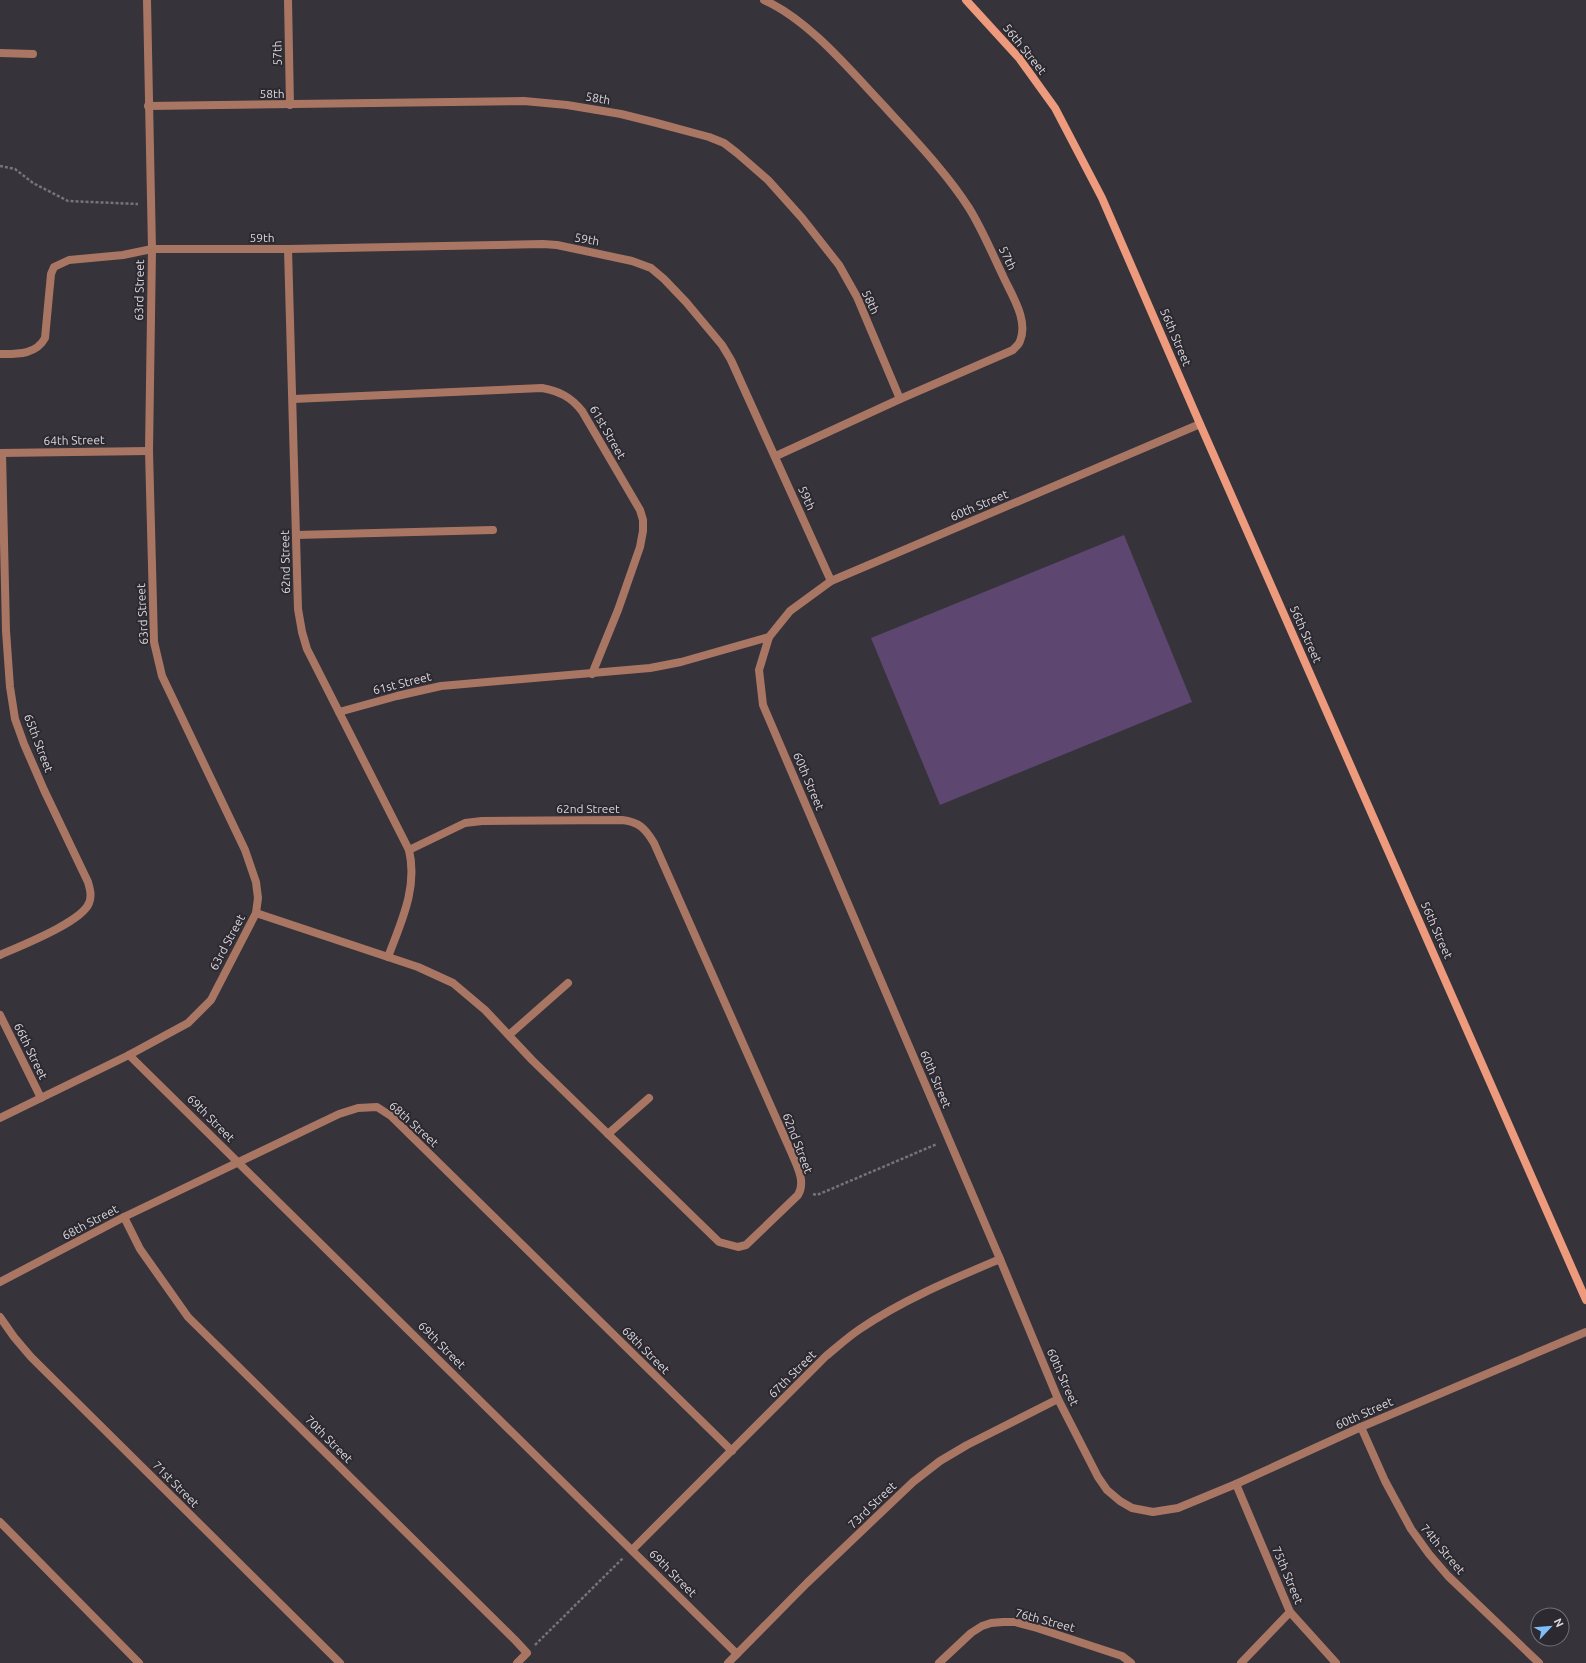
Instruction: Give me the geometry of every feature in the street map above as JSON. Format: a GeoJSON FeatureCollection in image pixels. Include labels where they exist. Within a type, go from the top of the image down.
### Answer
{"type":"FeatureCollection","features":[{"type":"Feature","properties":{"kind":"street","name":"63rd Street"},"geometry":{"type":"LineString","coordinates":[[0,1118],[129,1055],[188,1023],[211,1000],[256,913],[258,898],[256,882],[245,850],[172,699],[162,676],[154,642],[149,451],[152,249],[146,0]]}},
{"type":"Feature","properties":{"kind":"street","name":"57th"},"geometry":{"type":"LineString","coordinates":[[288,0],[290,105]]}},
{"type":"Feature","properties":{"kind":"street","name":"57th"},"geometry":{"type":"LineString","coordinates":[[764,0],[777,6],[812,32],[909,133],[955,188],[980,227],[1013,297],[1022,321],[1023,332],[1020,342],[1012,350],[776,456]]}},
{"type":"Feature","properties":{"kind":"street","name":"56th Street"},"geometry":{"type":"LineString","coordinates":[[966,0],[1019,58],[1055,108],[1102,198],[1586,1300]]}},
{"type":"Feature","properties":{"kind":"street"},"geometry":{"type":"LineString","coordinates":[[0,52],[33,54]]}},
{"type":"Feature","properties":{"kind":"street","name":"58th"},"geometry":{"type":"LineString","coordinates":[[148,106],[488,101],[544,102],[621,114],[709,137],[724,143],[768,180],[802,218],[839,265],[857,297],[900,399]]}},
{"type":"Feature","properties":{"kind":"street","name":"59th"},"geometry":{"type":"LineString","coordinates":[[0,354],[24,353],[41,345],[45,338],[50,279],[54,267],[69,260],[123,255],[152,249],[288,249],[543,244],[612,256],[643,264],[664,278],[722,345],[731,360],[776,456],[831,582]]}},
{"type":"Feature","properties":{"kind":"street","name":"62nd Street"},"geometry":{"type":"LineString","coordinates":[[288,249],[298,609],[307,649],[409,850],[412,862],[412,882],[408,902],[388,957]]}},
{"type":"Feature","properties":{"kind":"street","name":"61st Street"},"geometry":{"type":"LineString","coordinates":[[293,399],[542,388],[565,395],[575,402],[582,411],[640,510],[643,520],[643,531],[640,547],[618,610],[592,674]]}},
{"type":"Feature","properties":{"kind":"street","name":"60th Street"},"geometry":{"type":"LineString","coordinates":[[1200,424],[831,582],[790,611],[769,637],[759,670],[763,705],[1058,1398],[1098,1477],[1107,1490],[1120,1501],[1132,1508],[1153,1512],[1178,1508],[1236,1484],[1362,1427],[1586,1332]]}},
{"type":"Feature","properties":{"kind":"street","name":"64th Street"},"geometry":{"type":"LineString","coordinates":[[1,453],[149,451]]}},
{"type":"Feature","properties":{"kind":"street","name":"65th Street"},"geometry":{"type":"LineString","coordinates":[[0,955],[65,925],[89,905],[91,896],[88,882],[44,790],[15,719],[10,687],[6,631],[1,453]]}},
{"type":"Feature","properties":{"kind":"street"},"geometry":{"type":"LineString","coordinates":[[296,535],[492,530]]}},
{"type":"Feature","properties":{"kind":"street","name":"61st Street"},"geometry":{"type":"LineString","coordinates":[[339,712],[441,686],[650,668],[681,662],[769,637]]}},
{"type":"Feature","properties":{"kind":"street","name":"62nd Street"},"geometry":{"type":"LineString","coordinates":[[256,913],[431,972],[453,983],[485,1010],[608,1134],[719,1242],[738,1247],[746,1245],[798,1195],[801,1190],[799,1173],[792,1154],[654,843],[643,828],[634,822],[622,820],[482,821],[466,823],[409,850]]}},
{"type":"Feature","properties":{"kind":"street"},"geometry":{"type":"LineString","coordinates":[[509,1035],[568,983]]}},
{"type":"Feature","properties":{"kind":"street","name":"66th Street"},"geometry":{"type":"LineString","coordinates":[[0,1015],[41,1098]]}},
{"type":"Feature","properties":{"kind":"street","name":"69th Street"},"geometry":{"type":"LineString","coordinates":[[129,1055],[737,1654]]}},
{"type":"Feature","properties":{"kind":"street"},"geometry":{"type":"LineString","coordinates":[[608,1134],[649,1098]]}},
{"type":"Feature","properties":{"kind":"street","name":"68th Street"},"geometry":{"type":"LineString","coordinates":[[0,1282],[124,1217],[339,1114],[358,1108],[377,1107],[391,1116],[732,1451]]}},
{"type":"Feature","properties":{"kind":"street","name":"70th Street"},"geometry":{"type":"LineString","coordinates":[[124,1217],[140,1249],[188,1317],[527,1653]]}},
{"type":"Feature","properties":{"kind":"street","name":"67th Street"},"geometry":{"type":"LineString","coordinates":[[632,1550],[826,1356],[860,1329],[900,1305],[1000,1259]]}},
{"type":"Feature","properties":{"kind":"street","name":"71st Street"},"geometry":{"type":"LineString","coordinates":[[0,1317],[31,1357],[340,1663]]}},
{"type":"Feature","properties":{"kind":"street","name":"73rd Street"},"geometry":{"type":"LineString","coordinates":[[728,1663],[807,1583],[913,1482],[940,1461],[967,1445],[1058,1398]]}},
{"type":"Feature","properties":{"kind":"street","name":"74th Street"},"geometry":{"type":"LineString","coordinates":[[1362,1427],[1410,1529],[1448,1576],[1539,1663]]}},
{"type":"Feature","properties":{"kind":"street","name":"75th Street"},"geometry":{"type":"LineString","coordinates":[[1236,1484],[1290,1612],[1336,1663]]}},
{"type":"Feature","properties":{"kind":"street"},"geometry":{"type":"LineString","coordinates":[[0,1522],[140,1663]]}},
{"type":"Feature","properties":{"kind":"street"},"geometry":{"type":"LineString","coordinates":[[1240,1663],[1290,1612]]}},
{"type":"Feature","properties":{"kind":"street","name":"76th Street"},"geometry":{"type":"LineString","coordinates":[[939,1663],[971,1633],[982,1626],[991,1623],[1003,1622],[1015,1622],[1051,1632],[1122,1656],[1131,1663]]}},
{"type":"Feature","properties":{"kind":"street"},"geometry":{"type":"LineString","coordinates":[[517,1663],[527,1653]]}},
{"type":"Feature","properties":{"kind":"path"},"geometry":{"type":"LineString","coordinates":[[0,166],[15,169],[33,183],[68,201],[151,204]]}},
{"type":"Feature","properties":{"kind":"path"},"geometry":{"type":"LineString","coordinates":[[801,1190],[817,1195],[948,1139]]}},
{"type":"Feature","properties":{"kind":"path"},"geometry":{"type":"LineString","coordinates":[[527,1653],[632,1550]]}},
{"type":"Feature","properties":{"kind":"shaded area"},"geometry":{"type":"Polygon","coordinates":[[[1124,535],[1192,702],[940,805],[871,638],[1124,535]]]}}]}
